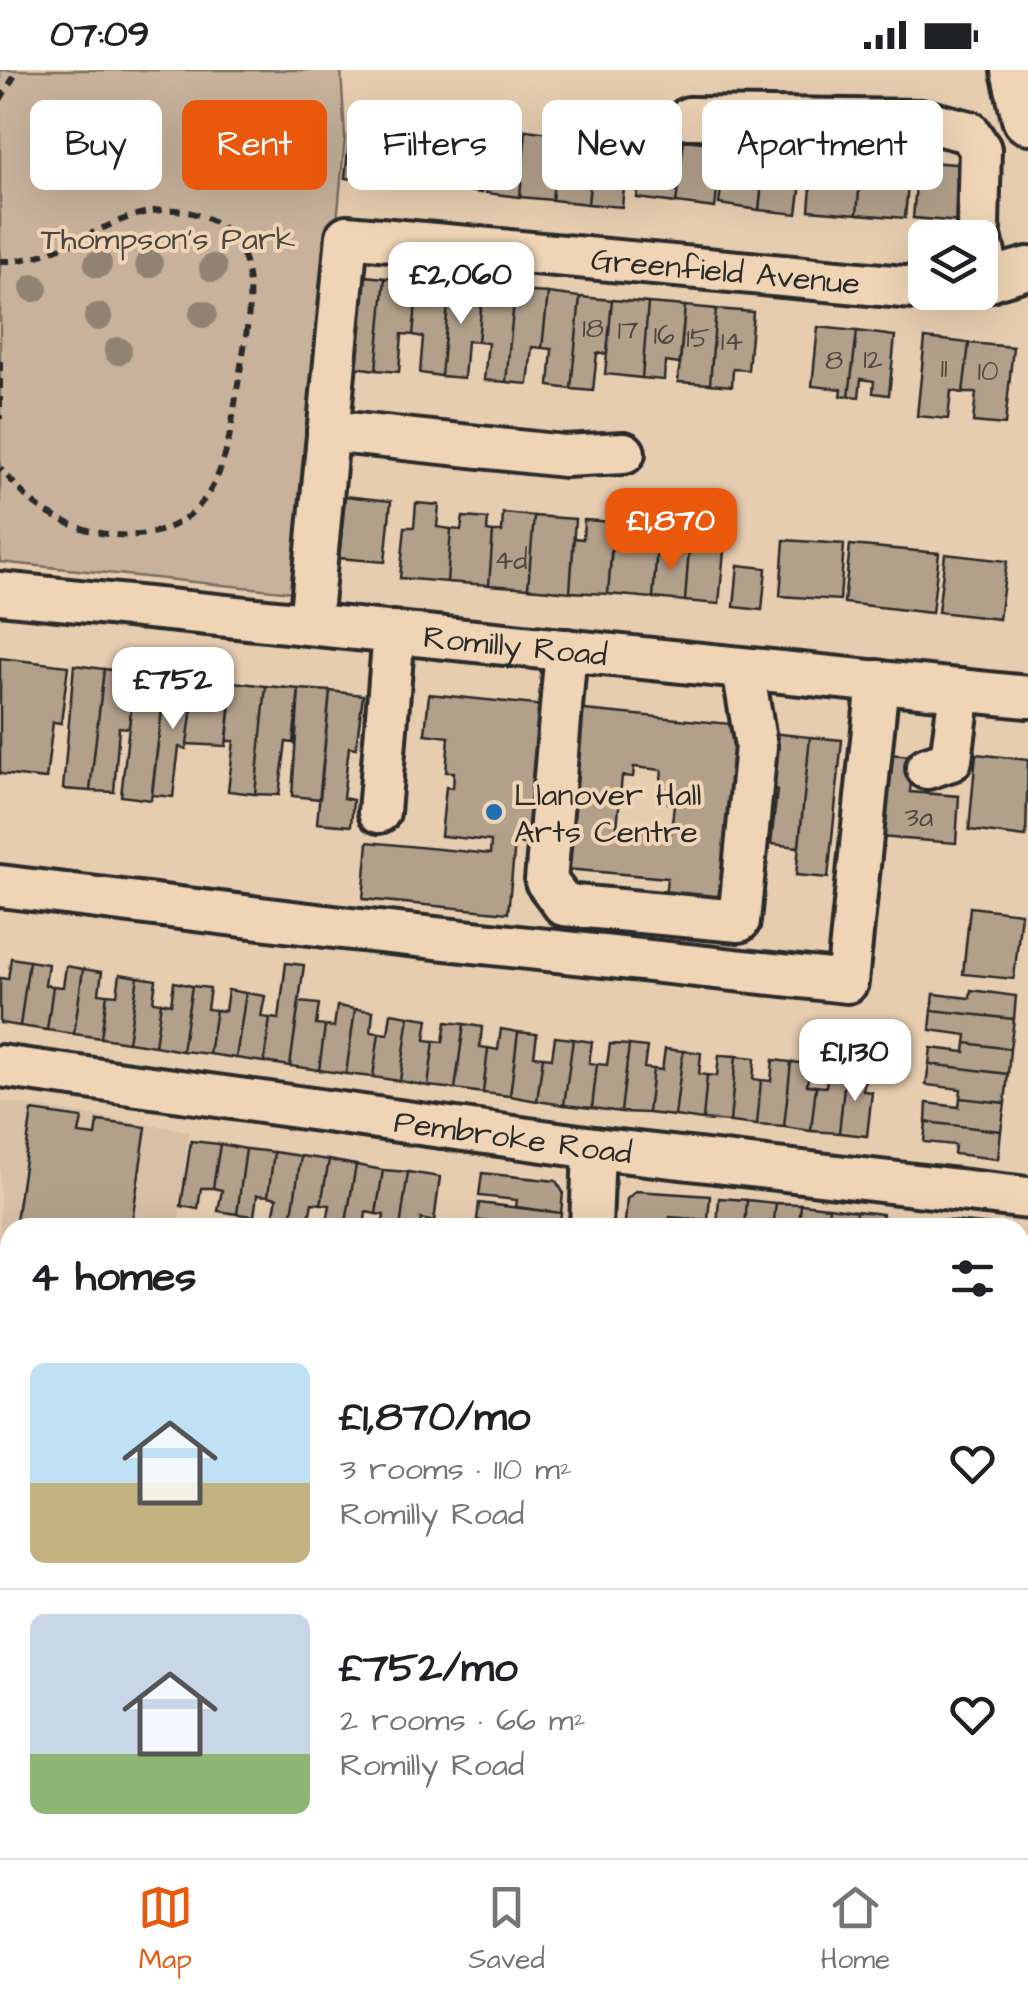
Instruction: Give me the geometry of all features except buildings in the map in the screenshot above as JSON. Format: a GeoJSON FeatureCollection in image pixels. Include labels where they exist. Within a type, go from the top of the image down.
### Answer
{"type":"FeatureCollection","features":[{"type":"Feature","properties":{"kind":"main road"},"geometry":{"type":"LineString","coordinates":[[1017,70],[1028,118]]}},
{"type":"Feature","properties":{"kind":"street"},"geometry":{"type":"LineString","coordinates":[[689,118],[925,121],[969,132],[980,149],[978,227],[999,277]]}},
{"type":"Feature","properties":{"kind":"street","name":"Greenfield Avenue"},"geometry":{"type":"LineString","coordinates":[[328,430],[347,236],[908,291]]}},
{"type":"Feature","properties":{"kind":"street"},"geometry":{"type":"LineString","coordinates":[[310,624],[328,430],[564,456],[624,453]]}},
{"type":"Feature","properties":{"kind":"street","name":"Romilly Road"},"geometry":{"type":"LineString","coordinates":[[0,593],[1028,697]]}},
{"type":"Feature","properties":{"kind":"street"},"geometry":{"type":"LineString","coordinates":[[379,812],[394,632]]}},
{"type":"Feature","properties":{"kind":"street"},"geometry":{"type":"LineString","coordinates":[[566,650],[546,882],[564,905],[739,921],[756,746],[742,669]]}},
{"type":"Feature","properties":{"kind":"street"},"geometry":{"type":"LineString","coordinates":[[0,886],[342,928],[847,982],[878,681]]}},
{"type":"Feature","properties":{"kind":"street"},"geometry":{"type":"LineString","coordinates":[[926,768],[951,760],[960,690]]}},
{"type":"Feature","properties":{"kind":"street","name":"Pembroke Road"},"geometry":{"type":"LineString","coordinates":[[0,1066],[594,1148],[1028,1198]]}},
{"type":"Feature","properties":{"kind":"street"},"geometry":{"type":"LineString","coordinates":[[591,1218],[594,1148]]}},
{"type":"Feature","properties":{"kind":"path"},"geometry":{"type":"LineString","coordinates":[[0,100],[18,70]]}},
{"type":"Feature","properties":{"kind":"path"},"geometry":{"type":"LineString","coordinates":[[0,261],[60,249],[132,215],[162,209],[192,212],[222,224],[240,250],[250,286],[228,442],[202,504],[168,527],[131,538],[84,532],[40,509],[0,468]]}},
{"type":"Feature","properties":{"kind":"path"},"geometry":{"type":"LineString","coordinates":[[0,361],[0,419]]}},
{"type":"Feature","properties":{"kind":"shaded area"},"geometry":{"type":"Polygon","coordinates":[[[0,1101],[189,1131],[179,1218],[0,1218],[0,1101]]]}},
{"type":"Feature","properties":{"kind":"green space","name":"Thompson's Park"},"geometry":{"type":"Polygon","coordinates":[[[0,70],[341,70],[345,137],[302,593],[0,562],[0,70]]]}},
{"type":"Feature","properties":{"kind":"place","name":"Llanover Hall Arts Centre"},"geometry":{"type":"Point","coordinates":[494,812]}}]}
